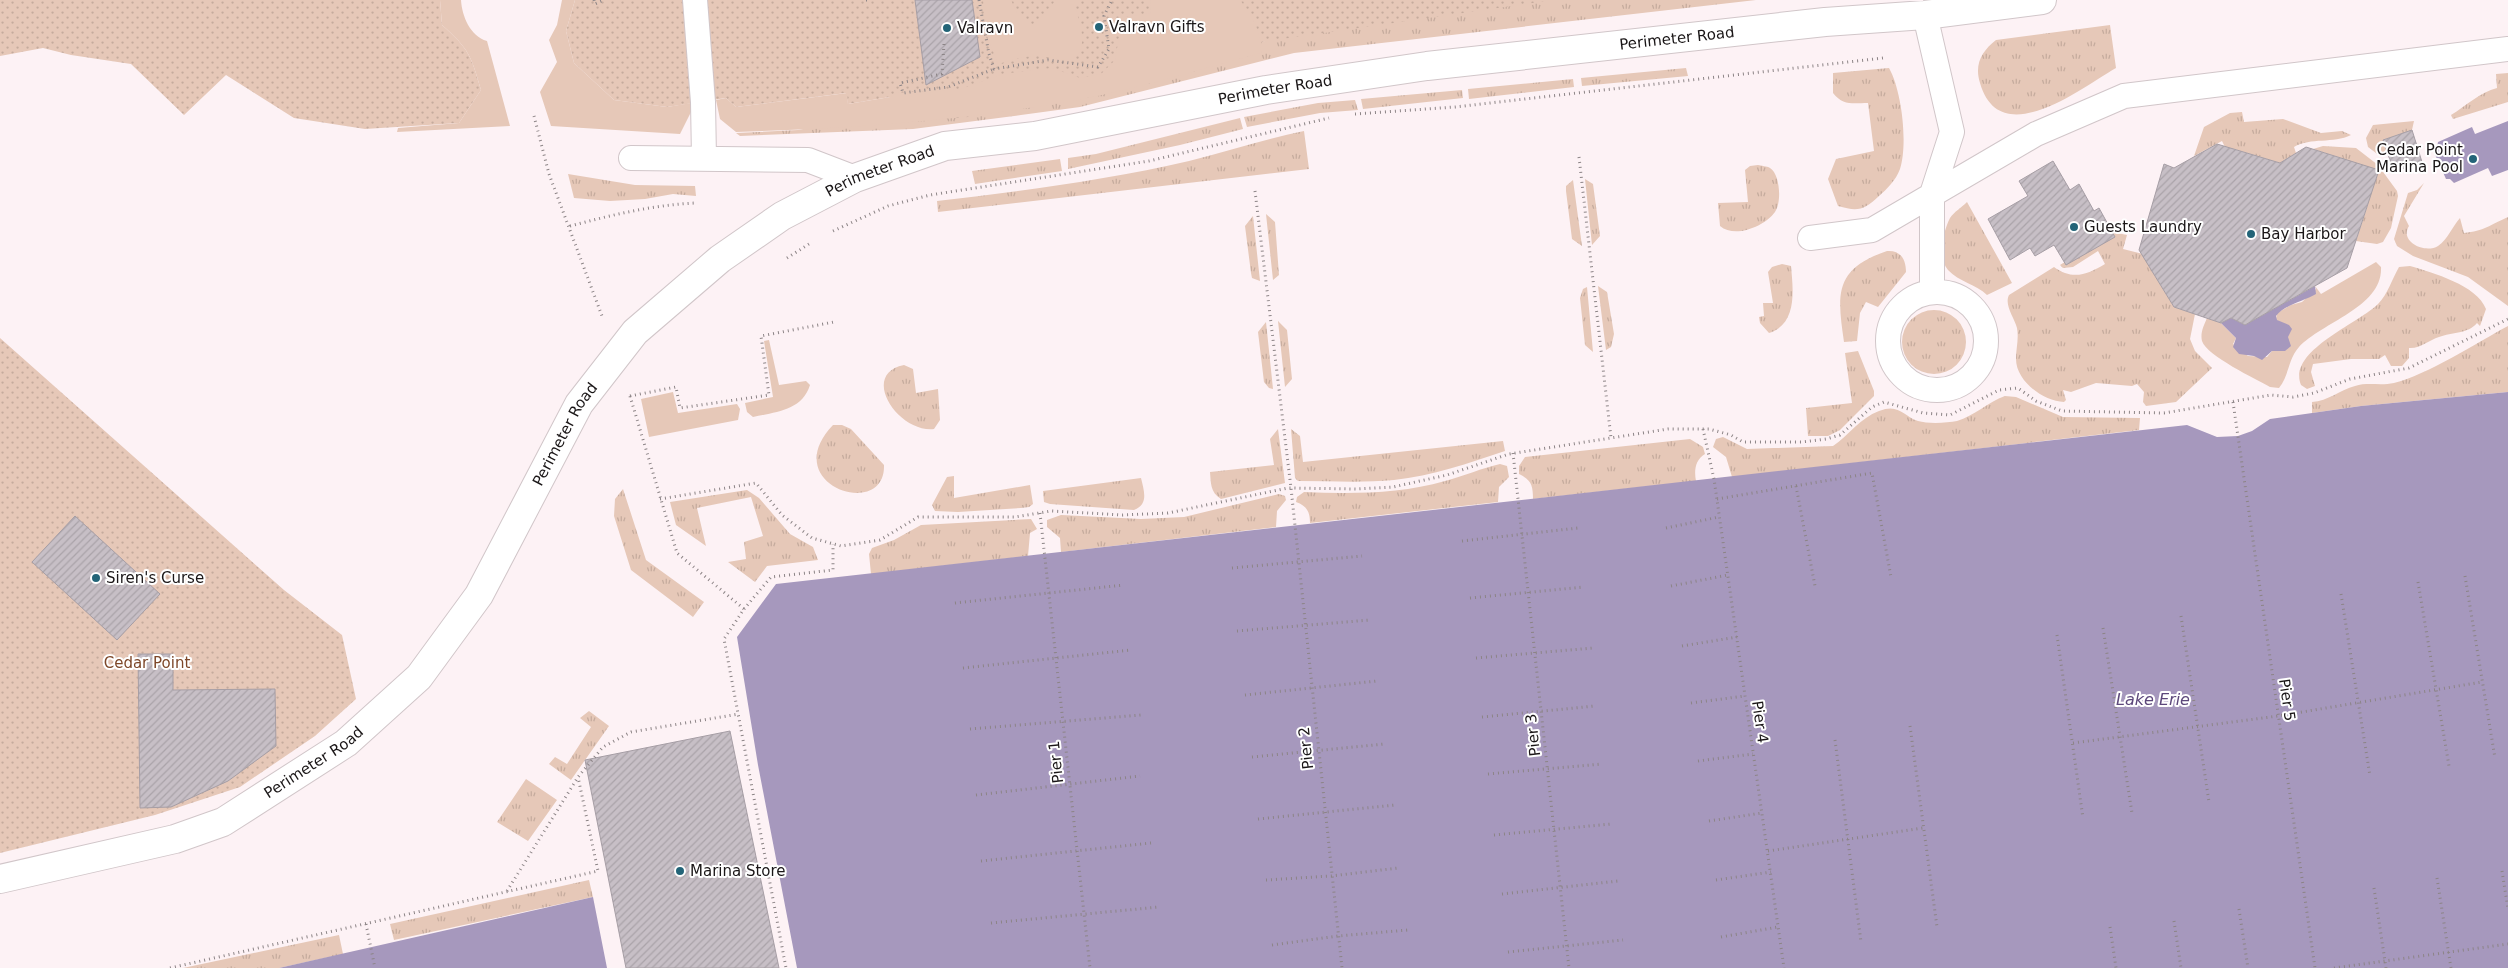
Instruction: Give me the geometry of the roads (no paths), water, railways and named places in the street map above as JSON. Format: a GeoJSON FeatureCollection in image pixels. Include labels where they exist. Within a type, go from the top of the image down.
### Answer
{"type":"FeatureCollection","features":[{"type":"Feature","properties":{"kind":"street","name":"Perimeter Road"},"geometry":{"type":"LineString","coordinates":[[0,879],[175,838],[223,822],[346,744],[418,677],[479,596],[579,404],[635,332],[720,259],[782,216],[855,178],[945,146],[1035,136],[1266,90],[1427,66],[1824,22],[1876,9],[1925,15],[2042,0]]}},
{"type":"Feature","properties":{"kind":"lane"},"geometry":{"type":"LineString","coordinates":[[694,0],[704,102],[704,158]]}},
{"type":"Feature","properties":{"kind":"lane"},"geometry":{"type":"LineString","coordinates":[[1925,15],[1952,132],[1932,194],[1932,292]]}},
{"type":"Feature","properties":{"kind":"lane"},"geometry":{"type":"LineString","coordinates":[[1810,238],[1872,230],[2036,134],[2124,96],[2508,49]]}},
{"type":"Feature","properties":{"kind":"lane"},"geometry":{"type":"LineString","coordinates":[[631,158],[808,160],[855,178]]}},
{"type":"Feature","properties":{"kind":"lane"},"geometry":{"type":"LineString","coordinates":[[1932,292],[1950,294],[1967,302],[1979,315],[1985,332],[1986,350],[1979,367],[1967,381],[1951,389],[1932,391],[1915,386],[1900,375],[1891,360],[1887,342],[1890,324],[1900,308],[1915,297],[1932,292]]}},
{"type":"Feature","properties":{"kind":"water","name":"Cedar Point Marina Pool"},"geometry":{"type":"Polygon","coordinates":[[[2508,121],[2508,170],[2492,176],[2488,168],[2454,183],[2450,179],[2446,179],[2433,150],[2437,147],[2438,142],[2472,127],[2475,134],[2508,121]]]}},
{"type":"Feature","properties":{"kind":"water"},"geometry":{"type":"Polygon","coordinates":[[[2315,286],[2316,294],[2289,306],[2276,316],[2277,320],[2289,325],[2292,329],[2288,337],[2291,346],[2285,351],[2272,351],[2262,360],[2254,356],[2239,354],[2233,347],[2236,338],[2221,323],[2231,318],[2245,325],[2315,286]]]}},
{"type":"Feature","properties":{"kind":"water","name":"Lake Erie"},"geometry":{"type":"Polygon","coordinates":[[[2508,392],[2508,968],[797,968],[758,765],[737,637],[776,584],[2187,425],[2217,437],[2238,436],[2252,431],[2270,419],[2361,406],[2508,392]]]}},
{"type":"Feature","properties":{"kind":"water"},"geometry":{"type":"Polygon","coordinates":[[[593,897],[607,968],[279,968],[593,897]]]}},
{"type":"Feature","properties":{"kind":"place","name":"Valravn Gifts"},"geometry":{"type":"Point","coordinates":[1099,27]}},
{"type":"Feature","properties":{"kind":"place","name":"Valravn"},"geometry":{"type":"Point","coordinates":[947,28]}},
{"type":"Feature","properties":{"kind":"place","name":"Cedar Point Marina Pool"},"geometry":{"type":"Point","coordinates":[2473,159]}},
{"type":"Feature","properties":{"kind":"place","name":"Guests Laundry"},"geometry":{"type":"Point","coordinates":[2074,227]}},
{"type":"Feature","properties":{"kind":"place","name":"Bay Harbor"},"geometry":{"type":"Point","coordinates":[2251,234]}},
{"type":"Feature","properties":{"kind":"place","name":"Siren's Curse"},"geometry":{"type":"Point","coordinates":[96,578]}},
{"type":"Feature","properties":{"kind":"place","name":"Marina Store"},"geometry":{"type":"Point","coordinates":[680,871]}},
{"type":"Feature","properties":{"kind":"park label","name":"Cedar Point"},"geometry":{"type":"Point","coordinates":[147,663]}}]}
